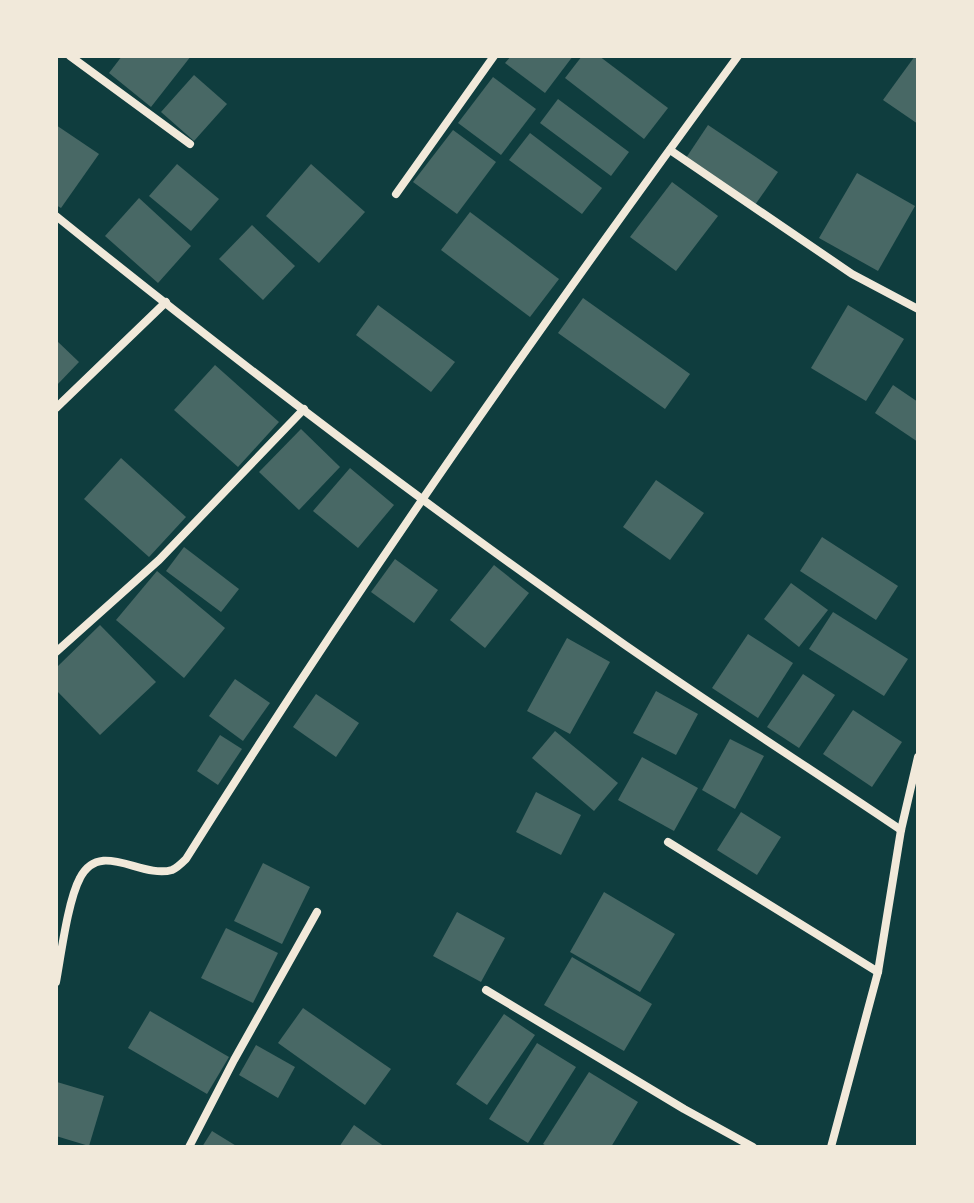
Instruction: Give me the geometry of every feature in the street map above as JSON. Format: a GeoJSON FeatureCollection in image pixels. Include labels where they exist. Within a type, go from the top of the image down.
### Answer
{"type":"FeatureCollection","features":[{"type":"Feature","properties":{"kind":"street"},"geometry":{"type":"LineString","coordinates":[[70,56],[190,144]]}},
{"type":"Feature","properties":{"kind":"street"},"geometry":{"type":"LineString","coordinates":[[396,194],[494,56]]}},
{"type":"Feature","properties":{"kind":"street"},"geometry":{"type":"LineString","coordinates":[[56,982],[80,878],[91,863],[104,859],[160,871],[174,870],[186,859],[422,498],[738,56]]}},
{"type":"Feature","properties":{"kind":"street"},"geometry":{"type":"LineString","coordinates":[[670,150],[852,274],[918,309]]}},
{"type":"Feature","properties":{"kind":"street"},"geometry":{"type":"LineString","coordinates":[[56,216],[422,498],[626,646],[901,830]]}},
{"type":"Feature","properties":{"kind":"street"},"geometry":{"type":"LineString","coordinates":[[56,408],[166,302]]}},
{"type":"Feature","properties":{"kind":"street"},"geometry":{"type":"LineString","coordinates":[[56,652],[159,560],[304,409]]}},
{"type":"Feature","properties":{"kind":"street"},"geometry":{"type":"LineString","coordinates":[[831,1147],[878,972],[901,830],[918,757]]}},
{"type":"Feature","properties":{"kind":"street"},"geometry":{"type":"LineString","coordinates":[[668,842],[878,972]]}},
{"type":"Feature","properties":{"kind":"street"},"geometry":{"type":"LineString","coordinates":[[189,1147],[317,912]]}},
{"type":"Feature","properties":{"kind":"street"},"geometry":{"type":"LineString","coordinates":[[486,990],[753,1147]]}},
{"type":"Feature","properties":{"kind":"building"},"geometry":{"type":"Polygon","coordinates":[[[122,56],[191,56],[151,107],[109,73],[122,56]]]}},
{"type":"Feature","properties":{"kind":"building"},"geometry":{"type":"Polygon","coordinates":[[[511,56],[573,56],[545,93],[505,63],[511,56]]]}},
{"type":"Feature","properties":{"kind":"building"},"geometry":{"type":"Polygon","coordinates":[[[582,56],[599,56],[668,108],[644,139],[565,78],[582,56]]]}},
{"type":"Feature","properties":{"kind":"building"},"geometry":{"type":"Polygon","coordinates":[[[918,56],[918,124],[883,100],[918,56]]]}},
{"type":"Feature","properties":{"kind":"building"},"geometry":{"type":"Polygon","coordinates":[[[194,75],[227,104],[194,141],[161,112],[194,75]]]}},
{"type":"Feature","properties":{"kind":"building"},"geometry":{"type":"Polygon","coordinates":[[[493,77],[536,109],[501,155],[458,123],[493,77]]]}},
{"type":"Feature","properties":{"kind":"building"},"geometry":{"type":"Polygon","coordinates":[[[558,99],[629,152],[611,176],[540,123],[558,99]]]}},
{"type":"Feature","properties":{"kind":"building"},"geometry":{"type":"Polygon","coordinates":[[[56,125],[99,154],[61,208],[56,205],[56,125]]]}},
{"type":"Feature","properties":{"kind":"building"},"geometry":{"type":"Polygon","coordinates":[[[708,125],[778,172],[755,205],[686,158],[708,125]]]}},
{"type":"Feature","properties":{"kind":"building"},"geometry":{"type":"Polygon","coordinates":[[[453,130],[496,162],[457,214],[413,182],[453,130]]]}},
{"type":"Feature","properties":{"kind":"building"},"geometry":{"type":"Polygon","coordinates":[[[530,133],[602,188],[582,214],[509,160],[530,133]]]}},
{"type":"Feature","properties":{"kind":"building"},"geometry":{"type":"Polygon","coordinates":[[[177,164],[219,199],[191,231],[149,196],[177,164]]]}},
{"type":"Feature","properties":{"kind":"building"},"geometry":{"type":"Polygon","coordinates":[[[311,164],[365,212],[319,263],[266,216],[311,164]]]}},
{"type":"Feature","properties":{"kind":"building"},"geometry":{"type":"Polygon","coordinates":[[[857,173],[915,206],[878,271],[819,238],[857,173]]]}},
{"type":"Feature","properties":{"kind":"building"},"geometry":{"type":"Polygon","coordinates":[[[672,182],[718,216],[676,271],[630,237],[672,182]]]}},
{"type":"Feature","properties":{"kind":"building"},"geometry":{"type":"Polygon","coordinates":[[[139,198],[191,246],[158,283],[105,236],[139,198]]]}},
{"type":"Feature","properties":{"kind":"building"},"geometry":{"type":"Polygon","coordinates":[[[470,212],[559,279],[530,317],[441,250],[470,212]]]}},
{"type":"Feature","properties":{"kind":"building"},"geometry":{"type":"Polygon","coordinates":[[[252,225],[295,266],[263,300],[219,259],[252,225]]]}},
{"type":"Feature","properties":{"kind":"building"},"geometry":{"type":"Polygon","coordinates":[[[583,298],[690,374],[665,409],[558,333],[583,298]]]}},
{"type":"Feature","properties":{"kind":"building"},"geometry":{"type":"Polygon","coordinates":[[[378,305],[455,362],[431,392],[356,335],[378,305]]]}},
{"type":"Feature","properties":{"kind":"building"},"geometry":{"type":"Polygon","coordinates":[[[848,305],[904,339],[866,401],[811,368],[848,305]]]}},
{"type":"Feature","properties":{"kind":"building"},"geometry":{"type":"Polygon","coordinates":[[[56,340],[79,362],[56,386],[56,340]]]}},
{"type":"Feature","properties":{"kind":"building"},"geometry":{"type":"Polygon","coordinates":[[[215,365],[279,422],[238,467],[174,410],[215,365]]]}},
{"type":"Feature","properties":{"kind":"building"},"geometry":{"type":"Polygon","coordinates":[[[893,385],[918,402],[918,442],[875,413],[893,385]]]}},
{"type":"Feature","properties":{"kind":"building"},"geometry":{"type":"Polygon","coordinates":[[[301,429],[340,467],[299,510],[259,472],[301,429]]]}},
{"type":"Feature","properties":{"kind":"building"},"geometry":{"type":"Polygon","coordinates":[[[121,458],[186,517],[149,557],[84,499],[121,458]]]}},
{"type":"Feature","properties":{"kind":"building"},"geometry":{"type":"Polygon","coordinates":[[[350,468],[394,505],[358,548],[313,511],[350,468]]]}},
{"type":"Feature","properties":{"kind":"building"},"geometry":{"type":"Polygon","coordinates":[[[656,480],[704,513],[670,560],[623,527],[656,480]]]}},
{"type":"Feature","properties":{"kind":"building"},"geometry":{"type":"Polygon","coordinates":[[[822,537],[898,586],[876,620],[800,571],[822,537]]]}},
{"type":"Feature","properties":{"kind":"building"},"geometry":{"type":"Polygon","coordinates":[[[184,547],[239,589],[221,612],[166,571],[184,547]]]}},
{"type":"Feature","properties":{"kind":"building"},"geometry":{"type":"Polygon","coordinates":[[[395,559],[438,590],[414,623],[371,592],[395,559]]]}},
{"type":"Feature","properties":{"kind":"building"},"geometry":{"type":"Polygon","coordinates":[[[494,565],[529,593],[485,648],[450,620],[494,565]]]}},
{"type":"Feature","properties":{"kind":"building"},"geometry":{"type":"Polygon","coordinates":[[[157,571],[225,628],[184,678],[116,620],[157,571]]]}},
{"type":"Feature","properties":{"kind":"building"},"geometry":{"type":"Polygon","coordinates":[[[791,583],[828,610],[799,647],[764,619],[791,583]]]}},
{"type":"Feature","properties":{"kind":"building"},"geometry":{"type":"Polygon","coordinates":[[[833,612],[908,659],[884,696],[809,649],[833,612]]]}},
{"type":"Feature","properties":{"kind":"building"},"geometry":{"type":"Polygon","coordinates":[[[100,625],[156,682],[100,735],[56,690],[56,668],[100,625]]]}},
{"type":"Feature","properties":{"kind":"building"},"geometry":{"type":"Polygon","coordinates":[[[748,634],[793,663],[758,718],[712,688],[748,634]]]}},
{"type":"Feature","properties":{"kind":"building"},"geometry":{"type":"Polygon","coordinates":[[[567,638],[610,662],[570,734],[527,711],[567,638]]]}},
{"type":"Feature","properties":{"kind":"building"},"geometry":{"type":"Polygon","coordinates":[[[803,674],[835,695],[799,748],[767,727],[803,674]]]}},
{"type":"Feature","properties":{"kind":"building"},"geometry":{"type":"Polygon","coordinates":[[[235,679],[270,703],[243,741],[209,716],[235,679]]]}},
{"type":"Feature","properties":{"kind":"building"},"geometry":{"type":"Polygon","coordinates":[[[656,691],[698,714],[676,755],[633,733],[656,691]]]}},
{"type":"Feature","properties":{"kind":"building"},"geometry":{"type":"Polygon","coordinates":[[[316,694],[359,723],[336,757],[293,727],[316,694]]]}},
{"type":"Feature","properties":{"kind":"building"},"geometry":{"type":"Polygon","coordinates":[[[853,710],[902,742],[872,787],[823,754],[853,710]]]}},
{"type":"Feature","properties":{"kind":"building"},"geometry":{"type":"Polygon","coordinates":[[[555,731],[618,783],[594,811],[532,758],[555,731]]]}},
{"type":"Feature","properties":{"kind":"building"},"geometry":{"type":"Polygon","coordinates":[[[220,735],[242,749],[218,785],[197,771],[220,735]]]}},
{"type":"Feature","properties":{"kind":"building"},"geometry":{"type":"Polygon","coordinates":[[[730,739],[764,756],[735,809],[702,790],[730,739]]]}},
{"type":"Feature","properties":{"kind":"building"},"geometry":{"type":"Polygon","coordinates":[[[642,757],[698,788],[674,831],[618,800],[642,757]]]}},
{"type":"Feature","properties":{"kind":"building"},"geometry":{"type":"Polygon","coordinates":[[[536,792],[581,815],[561,855],[516,832],[536,792]]]}},
{"type":"Feature","properties":{"kind":"building"},"geometry":{"type":"Polygon","coordinates":[[[741,812],[781,837],[757,875],[717,850],[741,812]]]}},
{"type":"Feature","properties":{"kind":"building"},"geometry":{"type":"Polygon","coordinates":[[[263,863],[310,887],[282,944],[234,921],[263,863]]]}},
{"type":"Feature","properties":{"kind":"building"},"geometry":{"type":"Polygon","coordinates":[[[604,892],[675,934],[640,992],[570,952],[604,892]]]}},
{"type":"Feature","properties":{"kind":"building"},"geometry":{"type":"Polygon","coordinates":[[[457,912],[505,938],[481,982],[433,956],[457,912]]]}},
{"type":"Feature","properties":{"kind":"building"},"geometry":{"type":"Polygon","coordinates":[[[226,928],[278,953],[253,1003],[201,978],[226,928]]]}},
{"type":"Feature","properties":{"kind":"building"},"geometry":{"type":"Polygon","coordinates":[[[572,957],[652,1004],[624,1051],[544,1005],[572,957]]]}},
{"type":"Feature","properties":{"kind":"building"},"geometry":{"type":"Polygon","coordinates":[[[303,1008],[391,1069],[365,1105],[278,1043],[303,1008]]]}},
{"type":"Feature","properties":{"kind":"building"},"geometry":{"type":"Polygon","coordinates":[[[150,1011],[229,1057],[207,1094],[128,1048],[150,1011]]]}},
{"type":"Feature","properties":{"kind":"building"},"geometry":{"type":"Polygon","coordinates":[[[504,1014],[535,1035],[487,1105],[456,1084],[504,1014]]]}},
{"type":"Feature","properties":{"kind":"building"},"geometry":{"type":"Polygon","coordinates":[[[537,1043],[576,1067],[528,1143],[489,1119],[537,1043]]]}},
{"type":"Feature","properties":{"kind":"building"},"geometry":{"type":"Polygon","coordinates":[[[256,1045],[295,1067],[278,1098],[239,1075],[256,1045]]]}},
{"type":"Feature","properties":{"kind":"building"},"geometry":{"type":"Polygon","coordinates":[[[589,1072],[638,1102],[611,1147],[548,1147],[543,1144],[589,1072]]]}},
{"type":"Feature","properties":{"kind":"building"},"geometry":{"type":"Polygon","coordinates":[[[57,1082],[104,1096],[89,1146],[56,1136],[57,1082]]]}},
{"type":"Feature","properties":{"kind":"building"},"geometry":{"type":"Polygon","coordinates":[[[354,1125],[385,1147],[339,1147],[354,1125]]]}},
{"type":"Feature","properties":{"kind":"building"},"geometry":{"type":"Polygon","coordinates":[[[212,1131],[238,1147],[202,1147],[212,1131]]]}}]}
